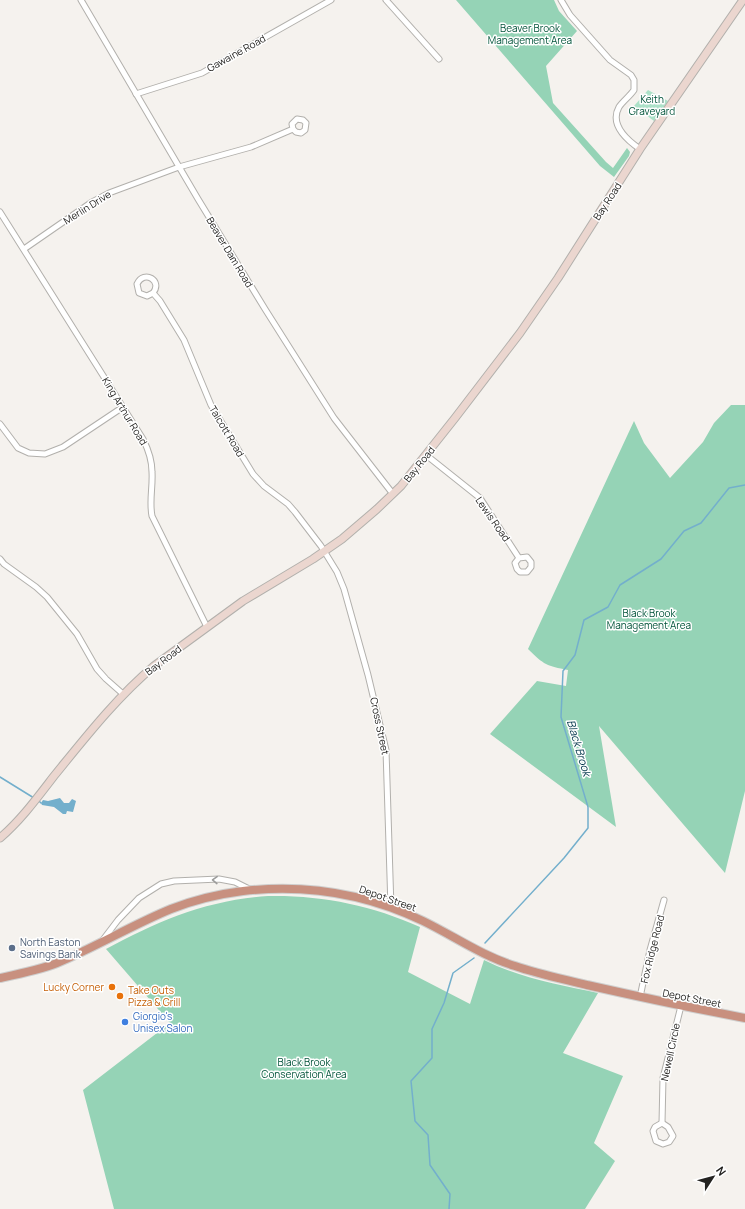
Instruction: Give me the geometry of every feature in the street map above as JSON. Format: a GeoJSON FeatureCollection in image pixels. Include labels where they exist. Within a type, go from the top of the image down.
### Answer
{"type":"FeatureCollection","features":[{"type":"Feature","properties":{"kind":"highway","name":"Depot Street"},"geometry":{"type":"LineString","coordinates":[[0,978],[48,966],[181,905],[218,895],[252,890],[291,888],[321,891],[362,898],[391,908],[424,922],[501,962],[640,997],[745,1018]]}},
{"type":"Feature","properties":{"kind":"main road","name":"Bay Road"},"geometry":{"type":"LineString","coordinates":[[0,838],[29,808],[122,694],[154,666],[207,627],[261,590],[325,551],[349,534],[393,494],[426,456],[520,333],[558,278],[640,149],[732,17],[742,0]]}},
{"type":"Feature","properties":{"kind":"street","name":"Beaver Dam Road"},"geometry":{"type":"LineString","coordinates":[[81,0],[236,263],[330,411],[393,494]]}},
{"type":"Feature","properties":{"kind":"street","name":"Gawaine Road"},"geometry":{"type":"LineString","coordinates":[[136,94],[202,73],[331,0]]}},
{"type":"Feature","properties":{"kind":"street"},"geometry":{"type":"LineString","coordinates":[[386,0],[439,59]]}},
{"type":"Feature","properties":{"kind":"street"},"geometry":{"type":"LineString","coordinates":[[561,0],[570,15],[606,57],[616,66],[627,72],[634,80],[634,90],[619,108],[616,118],[624,135],[640,149]]}},
{"type":"Feature","properties":{"kind":"street","name":"Merlin Drive"},"geometry":{"type":"LineString","coordinates":[[24,249],[104,195],[179,167],[251,147],[293,129]]}},
{"type":"Feature","properties":{"kind":"street","name":"King Arthur Road"},"geometry":{"type":"LineString","coordinates":[[0,212],[140,433],[150,456],[152,472],[151,507],[154,520],[207,627]]}},
{"type":"Feature","properties":{"kind":"street","name":"Talcott Road"},"geometry":{"type":"LineString","coordinates":[[153,293],[158,298],[184,340],[211,405],[253,474],[264,486],[292,508],[325,551]]}},
{"type":"Feature","properties":{"kind":"street"},"geometry":{"type":"LineString","coordinates":[[0,424],[18,448],[29,453],[45,454],[63,447],[124,407]]}},
{"type":"Feature","properties":{"kind":"street","name":"Lewis Road"},"geometry":{"type":"LineString","coordinates":[[426,456],[480,498],[519,558]]}},
{"type":"Feature","properties":{"kind":"street","name":"Cross Street"},"geometry":{"type":"LineString","coordinates":[[325,551],[337,572],[347,599],[374,697],[386,750],[391,908]]}},
{"type":"Feature","properties":{"kind":"street"},"geometry":{"type":"LineString","coordinates":[[1,563],[36,587],[46,597],[77,634],[97,669],[122,694]]}},
{"type":"Feature","properties":{"kind":"street"},"geometry":{"type":"LineString","coordinates":[[101,943],[109,930],[128,908],[139,898],[161,884],[174,881],[219,879],[235,882],[252,890]]}},
{"type":"Feature","properties":{"kind":"street","name":"Fox Ridge Road"},"geometry":{"type":"LineString","coordinates":[[640,997],[650,950],[664,900]]}},
{"type":"Feature","properties":{"kind":"street","name":"Newell Circle"},"geometry":{"type":"LineString","coordinates":[[662,1123],[663,1078],[681,1006]]}},
{"type":"Feature","properties":{"kind":"street","name":"Newell Circle"},"geometry":{"type":"LineString","coordinates":[[662,1123],[668,1127],[673,1136],[669,1142],[664,1144],[656,1141],[653,1134],[655,1127],[662,1123]]}},
{"type":"Feature","properties":{"kind":"green space","name":"Beaver Brook Management Area"},"geometry":{"type":"Polygon","coordinates":[[[456,0],[554,0],[559,11],[577,31],[546,66],[553,103],[613,168],[627,148],[630,152],[629,156],[614,177],[600,166],[456,0]]]}},
{"type":"Feature","properties":{"kind":"green space","name":"Keith Graveyard"},"geometry":{"type":"Polygon","coordinates":[[[648,90],[668,101],[654,121],[634,106],[648,90]]]}},
{"type":"Feature","properties":{"kind":"green space","name":"Black Brook Management Area"},"geometry":{"type":"Polygon","coordinates":[[[731,405],[745,405],[745,791],[725,873],[599,726],[616,827],[490,734],[537,681],[566,686],[568,670],[546,664],[528,649],[634,421],[644,443],[670,478],[703,442],[714,423],[731,405]]]}},
{"type":"Feature","properties":{"kind":"green space","name":"Black Brook Conservation Area"},"geometry":{"type":"Polygon","coordinates":[[[268,896],[307,897],[346,903],[402,919],[420,927],[408,972],[470,1004],[484,960],[512,972],[554,984],[598,993],[563,1053],[623,1076],[594,1143],[615,1161],[585,1209],[114,1209],[83,1090],[170,1023],[106,949],[145,929],[204,907],[246,898],[268,896]]]}},
{"type":"Feature","properties":{"kind":"water"},"geometry":{"type":"Polygon","coordinates":[[[60,798],[64,803],[69,803],[72,799],[76,801],[73,812],[67,811],[66,814],[63,814],[54,807],[42,805],[41,803],[43,800],[48,801],[60,798]]]}},
{"type":"Feature","properties":{"kind":"waterway","name":"Black Brook"},"geometry":{"type":"LineString","coordinates":[[485,943],[564,858],[588,828],[588,807],[561,717],[563,671],[575,655],[584,620],[608,607],[620,585],[661,559],[684,531],[701,523],[729,488],[745,485]]}},
{"type":"Feature","properties":{"kind":"waterway"},"geometry":{"type":"LineString","coordinates":[[0,777],[34,798]]}},
{"type":"Feature","properties":{"kind":"waterway","name":"Black Brook"},"geometry":{"type":"LineString","coordinates":[[449,1209],[450,1194],[430,1165],[428,1135],[415,1121],[411,1081],[432,1058],[432,1029],[444,1003],[453,973],[474,958]]}},
{"type":"Feature","properties":{"kind":"place","name":"North Easton Savings Bank"},"geometry":{"type":"Point","coordinates":[12,948]}},
{"type":"Feature","properties":{"kind":"place","name":"Lucky Corner"},"geometry":{"type":"Point","coordinates":[112,987]}},
{"type":"Feature","properties":{"kind":"place","name":"Take Outs Pizza & Grill"},"geometry":{"type":"Point","coordinates":[120,996]}},
{"type":"Feature","properties":{"kind":"place","name":"Giorgio's Unisex Salon"},"geometry":{"type":"Point","coordinates":[125,1022]}}]}
